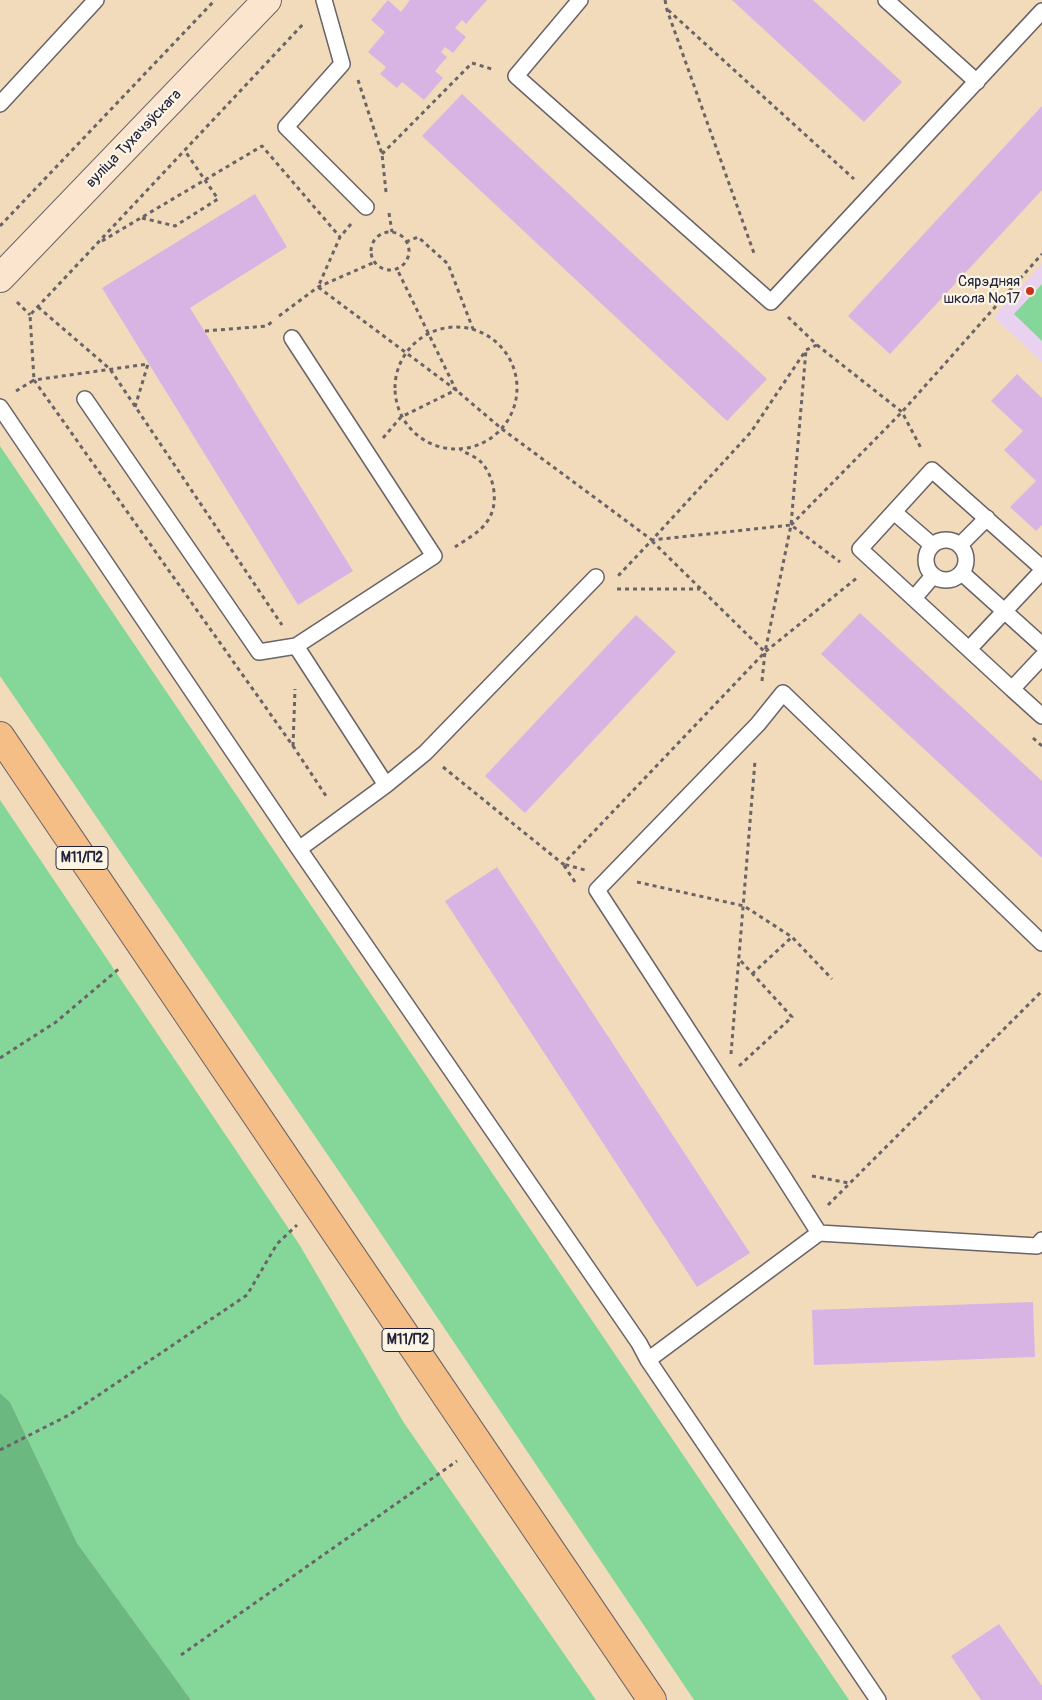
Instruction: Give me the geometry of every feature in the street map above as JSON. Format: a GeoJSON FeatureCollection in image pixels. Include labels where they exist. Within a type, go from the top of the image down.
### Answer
{"type":"FeatureCollection","features":[{"type":"Feature","properties":{"kind":"highway","name":"М11/П2"},"geometry":{"type":"LineString","coordinates":[[0,736],[652,1700]]}},
{"type":"Feature","properties":{"kind":"street","name":"вуліца Тухачэўскага"},"geometry":{"type":"LineString","coordinates":[[0,278],[267,0]]}},
{"type":"Feature","properties":{"kind":"lane"},"geometry":{"type":"LineString","coordinates":[[0,104],[96,0]]}},
{"type":"Feature","properties":{"kind":"lane"},"geometry":{"type":"LineString","coordinates":[[325,0],[342,64],[286,127],[366,207]]}},
{"type":"Feature","properties":{"kind":"lane"},"geometry":{"type":"LineString","coordinates":[[580,0],[516,76],[771,302],[1042,11]]}},
{"type":"Feature","properties":{"kind":"lane"},"geometry":{"type":"LineString","coordinates":[[886,0],[977,82]]}},
{"type":"Feature","properties":{"kind":"lane"},"geometry":{"type":"LineString","coordinates":[[85,399],[259,652],[296,646],[434,556],[292,338]]}},
{"type":"Feature","properties":{"kind":"lane"},"geometry":{"type":"LineString","coordinates":[[0,408],[633,1334],[648,1360],[878,1700]]}},
{"type":"Feature","properties":{"kind":"lane"},"geometry":{"type":"LineString","coordinates":[[969,649],[1042,569],[932,470],[860,549],[1042,716]]}},
{"type":"Feature","properties":{"kind":"lane"},"geometry":{"type":"LineString","coordinates":[[894,512],[932,545]]}},
{"type":"Feature","properties":{"kind":"lane"},"geometry":{"type":"LineString","coordinates":[[960,545],[987,518]]}},
{"type":"Feature","properties":{"kind":"lane"},"geometry":{"type":"LineString","coordinates":[[946,540],[954,541],[960,545],[965,552],[966,560],[962,573],[952,580],[942,580],[933,576],[927,567],[926,556],[932,545],[946,540]]}},
{"type":"Feature","properties":{"kind":"lane"},"geometry":{"type":"LineString","coordinates":[[962,573],[1042,645]]}},
{"type":"Feature","properties":{"kind":"lane"},"geometry":{"type":"LineString","coordinates":[[914,598],[933,576]]}},
{"type":"Feature","properties":{"kind":"lane"},"geometry":{"type":"LineString","coordinates":[[299,848],[386,785],[425,753],[601,583]]}},
{"type":"Feature","properties":{"kind":"lane"},"geometry":{"type":"LineString","coordinates":[[296,646],[386,785]]}},
{"type":"Feature","properties":{"kind":"lane"},"geometry":{"type":"LineString","coordinates":[[1012,689],[1042,657]]}},
{"type":"Feature","properties":{"kind":"lane"},"geometry":{"type":"LineString","coordinates":[[815,1227],[597,890],[758,724],[783,694],[1042,943]]}},
{"type":"Feature","properties":{"kind":"lane"},"geometry":{"type":"LineString","coordinates":[[648,1360],[815,1227],[1037,1246],[1042,1240]]}},
{"type":"Feature","properties":{"kind":"path"},"geometry":{"type":"LineString","coordinates":[[0,226],[215,0]]}},
{"type":"Feature","properties":{"kind":"path"},"geometry":{"type":"LineString","coordinates":[[14,393],[34,380],[30,315],[325,0]]}},
{"type":"Feature","properties":{"kind":"path"},"geometry":{"type":"LineString","coordinates":[[665,0],[755,256]]}},
{"type":"Feature","properties":{"kind":"path"},"geometry":{"type":"LineString","coordinates":[[667,10],[872,194]]}},
{"type":"Feature","properties":{"kind":"path"},"geometry":{"type":"LineString","coordinates":[[382,154],[472,63],[516,76]]}},
{"type":"Feature","properties":{"kind":"path"},"geometry":{"type":"LineString","coordinates":[[342,64],[356,76],[382,154],[386,197]]}},
{"type":"Feature","properties":{"kind":"path"},"geometry":{"type":"LineString","coordinates":[[98,243],[262,146],[340,237]]}},
{"type":"Feature","properties":{"kind":"path"},"geometry":{"type":"LineString","coordinates":[[141,218],[176,226],[218,199],[185,151]]}},
{"type":"Feature","properties":{"kind":"path"},"geometry":{"type":"LineString","coordinates":[[318,287],[340,237],[385,188]]}},
{"type":"Feature","properties":{"kind":"path"},"geometry":{"type":"LineString","coordinates":[[388,206],[392,232]]}},
{"type":"Feature","properties":{"kind":"path"},"geometry":{"type":"LineString","coordinates":[[392,232],[400,235],[406,242],[409,248],[409,257],[397,269],[389,270],[375,262],[372,246],[376,238],[384,233],[392,232]]}},
{"type":"Feature","properties":{"kind":"path"},"geometry":{"type":"LineString","coordinates":[[406,242],[418,237],[448,264],[474,330]]}},
{"type":"Feature","properties":{"kind":"path"},"geometry":{"type":"LineString","coordinates":[[652,540],[791,525],[902,412],[1042,254]]}},
{"type":"Feature","properties":{"kind":"path"},"geometry":{"type":"LineString","coordinates":[[205,330],[267,326],[318,287],[375,262]]}},
{"type":"Feature","properties":{"kind":"path"},"geometry":{"type":"LineString","coordinates":[[397,269],[456,390]]}},
{"type":"Feature","properties":{"kind":"path"},"geometry":{"type":"LineString","coordinates":[[318,287],[456,390],[502,429],[652,540],[765,652]]}},
{"type":"Feature","properties":{"kind":"path"},"geometry":{"type":"LineString","coordinates":[[771,302],[817,345],[902,412],[932,470]]}},
{"type":"Feature","properties":{"kind":"path"},"geometry":{"type":"LineString","coordinates":[[38,307],[110,369],[296,646],[293,746]]}},
{"type":"Feature","properties":{"kind":"path"},"geometry":{"type":"LineString","coordinates":[[434,556],[453,549],[486,523],[494,506],[491,478],[480,461],[460,450],[437,447],[416,436],[400,417],[394,396],[395,373],[405,352],[428,332],[446,327],[466,327],[483,333],[499,343],[510,359],[516,376],[517,395],[512,413],[502,429],[483,443],[460,450]]}},
{"type":"Feature","properties":{"kind":"path"},"geometry":{"type":"LineString","coordinates":[[601,583],[652,540],[751,432],[806,350],[817,345]]}},
{"type":"Feature","properties":{"kind":"path"},"geometry":{"type":"LineString","coordinates":[[136,407],[148,364]]}},
{"type":"Feature","properties":{"kind":"path"},"geometry":{"type":"LineString","coordinates":[[369,456],[400,417],[456,390]]}},
{"type":"Feature","properties":{"kind":"path"},"geometry":{"type":"LineString","coordinates":[[791,525],[844,565]]}},
{"type":"Feature","properties":{"kind":"path"},"geometry":{"type":"LineString","coordinates":[[425,753],[563,864],[765,652],[859,576],[871,559]]}},
{"type":"Feature","properties":{"kind":"path"},"geometry":{"type":"LineString","coordinates":[[851,571],[859,576]]}},
{"type":"Feature","properties":{"kind":"path"},"geometry":{"type":"LineString","coordinates":[[601,583],[701,589]]}},
{"type":"Feature","properties":{"kind":"path"},"geometry":{"type":"LineString","coordinates":[[1027,733],[1042,746]]}},
{"type":"Feature","properties":{"kind":"path"},"geometry":{"type":"LineString","coordinates":[[752,974],[792,937]]}},
{"type":"Feature","properties":{"kind":"path"},"geometry":{"type":"LineString","coordinates":[[0,1058],[56,1022],[114,973],[144,951]]}},
{"type":"Feature","properties":{"kind":"path"},"geometry":{"type":"LineString","coordinates":[[737,1068],[792,1017],[739,960]]}},
{"type":"Feature","properties":{"kind":"path"},"geometry":{"type":"LineString","coordinates":[[815,1227],[849,1183],[1042,991]]}},
{"type":"Feature","properties":{"kind":"path"},"geometry":{"type":"LineString","coordinates":[[779,1170],[849,1183]]}},
{"type":"Feature","properties":{"kind":"path"},"geometry":{"type":"LineString","coordinates":[[0,1450],[69,1415],[247,1295],[277,1244],[318,1206]]}},
{"type":"Feature","properties":{"kind":"path"},"geometry":{"type":"LineString","coordinates":[[181,1655],[480,1445]]}},
{"type":"Feature","properties":{"kind":"shaded area","name":"Сярэдняя школа №17"},"geometry":{"type":"Polygon","coordinates":[[[1042,264],[1042,362],[994,317],[1042,264]]]}},
{"type":"Feature","properties":{"kind":"green space"},"geometry":{"type":"Polygon","coordinates":[[[1042,284],[1042,341],[1014,314],[1042,284]]]}},
{"type":"Feature","properties":{"kind":"green space"},"geometry":{"type":"Polygon","coordinates":[[[0,446],[849,1700],[694,1700],[349,1186],[0,676],[0,446]]]}},
{"type":"Feature","properties":{"kind":"green space"},"geometry":{"type":"Polygon","coordinates":[[[0,800],[299,1244],[404,1423],[596,1700],[191,1700],[77,1543],[10,1402],[0,1393],[0,800]]]}},
{"type":"Feature","properties":{"kind":"green space"},"geometry":{"type":"Polygon","coordinates":[[[0,1393],[10,1402],[77,1543],[191,1700],[0,1700],[0,1393]]]}},
{"type":"Feature","properties":{"kind":"building"},"geometry":{"type":"Polygon","coordinates":[[[388,0],[401,12],[410,0],[487,0],[466,24],[462,20],[455,28],[466,37],[453,53],[445,47],[441,52],[447,57],[435,71],[443,78],[424,100],[402,82],[397,88],[380,74],[386,67],[368,52],[385,32],[371,20],[388,0]]]}},
{"type":"Feature","properties":{"kind":"building"},"geometry":{"type":"Polygon","coordinates":[[[732,0],[813,0],[902,82],[864,122],[732,0]]]}},
{"type":"Feature","properties":{"kind":"building"},"geometry":{"type":"Polygon","coordinates":[[[462,94],[767,379],[727,421],[422,136],[462,94]]]}},
{"type":"Feature","properties":{"kind":"building"},"geometry":{"type":"Polygon","coordinates":[[[1042,106],[1042,190],[890,354],[848,316],[1042,106]]]}},
{"type":"Feature","properties":{"kind":"building"},"geometry":{"type":"Polygon","coordinates":[[[255,194],[287,247],[190,308],[353,571],[298,605],[102,288],[255,194]]]}},
{"type":"Feature","properties":{"kind":"building"},"geometry":{"type":"Polygon","coordinates":[[[1017,374],[1042,398],[1042,525],[1036,531],[1010,507],[1036,481],[1004,450],[1023,431],[991,401],[1017,374]]]}},
{"type":"Feature","properties":{"kind":"building"},"geometry":{"type":"Polygon","coordinates":[[[860,613],[1042,781],[1042,858],[821,654],[860,613]]]}},
{"type":"Feature","properties":{"kind":"building"},"geometry":{"type":"Polygon","coordinates":[[[636,615],[676,652],[525,813],[485,776],[636,615]]]}},
{"type":"Feature","properties":{"kind":"building"},"geometry":{"type":"Polygon","coordinates":[[[497,867],[750,1253],[697,1287],[445,901],[497,867]]]}},
{"type":"Feature","properties":{"kind":"building"},"geometry":{"type":"Polygon","coordinates":[[[1033,1302],[1035,1357],[814,1365],[812,1310],[1033,1302]]]}},
{"type":"Feature","properties":{"kind":"building"},"geometry":{"type":"Polygon","coordinates":[[[999,1624],[1042,1686],[1042,1700],[981,1700],[951,1656],[999,1624]]]}},
{"type":"Feature","properties":{"kind":"place","name":"Сярэдняя школа №17"},"geometry":{"type":"Point","coordinates":[1030,291]}}]}
